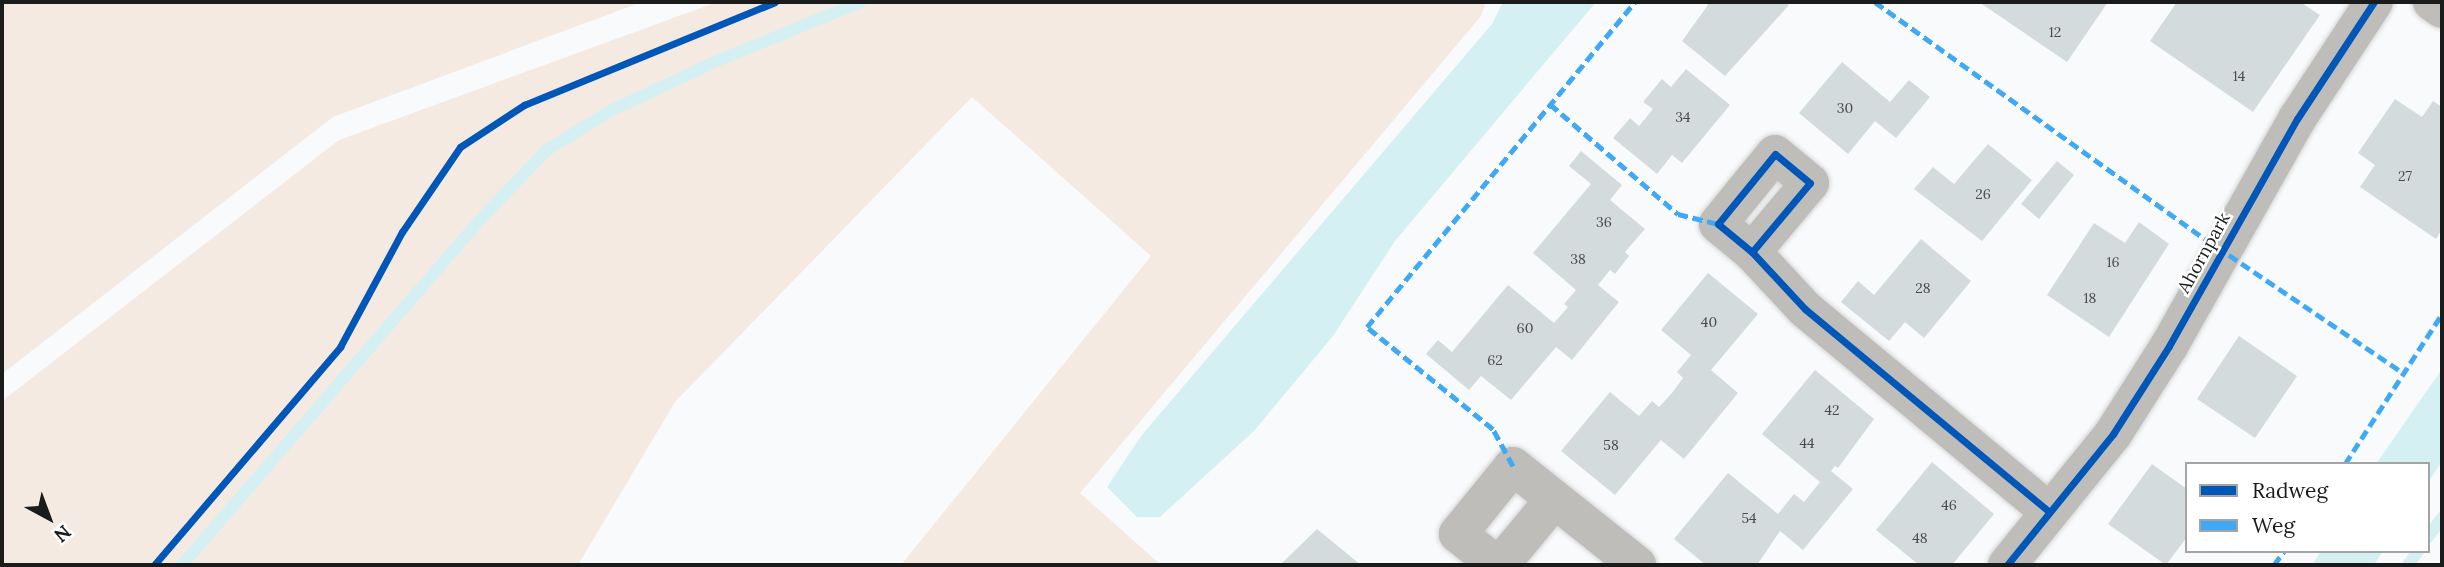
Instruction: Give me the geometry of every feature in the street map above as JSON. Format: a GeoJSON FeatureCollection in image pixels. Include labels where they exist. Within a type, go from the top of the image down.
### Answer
{"type":"FeatureCollection","features":[{"type":"Feature","properties":{"kind":"street","name":"Ahornpark"},"geometry":{"type":"LineString","coordinates":[[2007,565],[2113,434],[2169,346],[2297,120],[2374,2]]}},
{"type":"Feature","properties":{"kind":"street"},"geometry":{"type":"LineString","coordinates":[[2432,2],[2442,9]]}},
{"type":"Feature","properties":{"kind":"street"},"geometry":{"type":"LineString","coordinates":[[1752,252],[1805,309],[2048,511]]}},
{"type":"Feature","properties":{"kind":"street"},"geometry":{"type":"LineString","coordinates":[[1554,500],[1498,565],[1458,534],[1513,466],[1637,565]]}},
{"type":"Feature","properties":{"kind":"shaded area"},"geometry":{"type":"Polygon","coordinates":[[[2,2],[642,2],[333,117],[2,374],[2,2]]]}},
{"type":"Feature","properties":{"kind":"shaded area"},"geometry":{"type":"Polygon","coordinates":[[[717,2],[1486,2],[1481,16],[1080,493],[1161,565],[901,565],[1151,256],[972,97],[675,402],[578,565],[2,565],[2,401],[339,140],[717,2]]]}},
{"type":"Feature","properties":{"kind":"water"},"geometry":{"type":"Polygon","coordinates":[[[1503,2],[1596,2],[1395,241],[1333,336],[1254,431],[1160,517],[1137,517],[1107,487],[1141,436],[1492,24],[1503,2]]]}},
{"type":"Feature","properties":{"kind":"water"},"geometry":{"type":"Polygon","coordinates":[[[2442,369],[2442,461],[2430,480],[2430,462],[2377,462],[2442,369]]]}},
{"type":"Feature","properties":{"kind":"water"},"geometry":{"type":"Polygon","coordinates":[[[2320,553],[2382,553],[2374,565],[2312,565],[2320,553]]]}},
{"type":"Feature","properties":{"kind":"building"},"geometry":{"type":"Polygon","coordinates":[[[1704,2],[1785,2],[1789,5],[1725,76],[1682,41],[1708,5],[1704,2]]]}},
{"type":"Feature","properties":{"kind":"building"},"geometry":{"type":"Polygon","coordinates":[[[1979,2],[2108,2],[2067,62],[1979,2]]]}},
{"type":"Feature","properties":{"kind":"building"},"geometry":{"type":"Polygon","coordinates":[[[2177,2],[2300,2],[2320,15],[2253,112],[2150,41],[2177,2]]]}},
{"type":"Feature","properties":{"kind":"building"},"geometry":{"type":"Polygon","coordinates":[[[1842,62],[1890,102],[1909,80],[1930,97],[1896,138],[1875,121],[1848,154],[1799,113],[1842,62]]]}},
{"type":"Feature","properties":{"kind":"building"},"geometry":{"type":"Polygon","coordinates":[[[1686,69],[1730,105],[1682,163],[1672,155],[1657,174],[1613,138],[1630,118],[1639,126],[1653,109],[1643,102],[1662,79],[1671,87],[1686,69]]]}},
{"type":"Feature","properties":{"kind":"building"},"geometry":{"type":"Polygon","coordinates":[[[2395,99],[2422,117],[2433,101],[2442,107],[2442,229],[2436,239],[2360,187],[2375,165],[2358,153],[2395,99]]]}},
{"type":"Feature","properties":{"kind":"building"},"geometry":{"type":"Polygon","coordinates":[[[1988,144],[2032,180],[1982,241],[1914,189],[1933,167],[1954,184],[1988,144]]]}},
{"type":"Feature","properties":{"kind":"building"},"geometry":{"type":"Polygon","coordinates":[[[1581,151],[1622,185],[1610,200],[1645,229],[1625,252],[1629,256],[1615,274],[1610,270],[1598,285],[1619,302],[1572,360],[1556,347],[1511,400],[1481,376],[1469,390],[1426,354],[1438,340],[1452,352],[1508,285],[1554,323],[1568,307],[1564,304],[1576,290],[1533,253],[1591,184],[1569,166],[1581,151]]]}},
{"type":"Feature","properties":{"kind":"building"},"geometry":{"type":"Polygon","coordinates":[[[2057,161],[2074,175],[2039,219],[2021,204],[2057,161]]]}},
{"type":"Feature","properties":{"kind":"building"},"geometry":{"type":"Polygon","coordinates":[[[2139,222],[2169,244],[2109,337],[2047,295],[2094,223],[2125,243],[2139,222]]]}},
{"type":"Feature","properties":{"kind":"building"},"geometry":{"type":"Polygon","coordinates":[[[1921,239],[1971,281],[1924,338],[1905,322],[1889,341],[1841,302],[1858,281],[1874,295],[1921,239]]]}},
{"type":"Feature","properties":{"kind":"building"},"geometry":{"type":"Polygon","coordinates":[[[1708,273],[1758,314],[1711,370],[1738,393],[1684,459],[1661,440],[1615,495],[1561,451],[1610,392],[1639,416],[1652,401],[1659,407],[1672,393],[1683,378],[1677,372],[1691,355],[1661,330],[1708,273]]]}},
{"type":"Feature","properties":{"kind":"building"},"geometry":{"type":"Polygon","coordinates":[[[2239,336],[2297,376],[2255,438],[2197,399],[2239,336]]]}},
{"type":"Feature","properties":{"kind":"building"},"geometry":{"type":"Polygon","coordinates":[[[1815,370],[1874,419],[1838,468],[1835,466],[1831,471],[1853,489],[1803,550],[1780,531],[1757,565],[1706,565],[1674,539],[1728,473],[1778,514],[1794,494],[1804,502],[1820,482],[1762,434],[1815,370]]]}},
{"type":"Feature","properties":{"kind":"building"},"geometry":{"type":"Polygon","coordinates":[[[1932,462],[1994,514],[1952,565],[1919,565],[1876,530],[1932,462]]]}},
{"type":"Feature","properties":{"kind":"building"},"geometry":{"type":"Polygon","coordinates":[[[2152,464],[2185,488],[2185,540],[2166,565],[2108,524],[2152,464]]]}},
{"type":"Feature","properties":{"kind":"building"},"geometry":{"type":"Polygon","coordinates":[[[1317,529],[1361,565],[1281,564],[1317,529]]]}},
{"type":"Feature","properties":{"kind":"waterway"},"geometry":{"type":"LineString","coordinates":[[182,565],[476,224],[547,150],[610,111],[719,60],[861,2]]}},
{"type":"Feature","properties":{"kind":"waterway"},"geometry":{"type":"LineString","coordinates":[[2430,534],[2442,518]]}},
{"type":"Feature","properties":{"kind":"waterway"},"geometry":{"type":"LineString","coordinates":[[2408,565],[2417,553]]}},
{"type":"Feature","properties":{"kind":"marked path"},"geometry":{"type":"LineString","coordinates":[[1513,466],[1493,429],[1367,327],[1635,2]]}},
{"type":"Feature","properties":{"kind":"marked path"},"geometry":{"type":"LineString","coordinates":[[1875,2],[2204,238],[2405,374]]}},
{"type":"Feature","properties":{"kind":"marked path"},"geometry":{"type":"LineString","coordinates":[[1550,104],[1678,214],[1718,224]]}},
{"type":"Feature","properties":{"kind":"marked path"},"geometry":{"type":"LineString","coordinates":[[2346,462],[2442,314]]}},
{"type":"Feature","properties":{"kind":"marked path"},"geometry":{"type":"LineString","coordinates":[[2274,565],[2283,553]]}},
{"type":"Feature","properties":{"kind":"cycle path"},"geometry":{"type":"LineString","coordinates":[[154,565],[340,347],[402,232],[460,147],[524,105],[775,2]]}},
{"type":"Feature","properties":{"kind":"cycle path"},"geometry":{"type":"LineString","coordinates":[[2007,565],[2113,434],[2169,346],[2297,119],[2374,2]]}},
{"type":"Feature","properties":{"kind":"cycle path"},"geometry":{"type":"LineString","coordinates":[[1752,252],[1810,183],[1775,154],[1718,224],[1752,252],[1805,309],[2048,511]]}}]}
